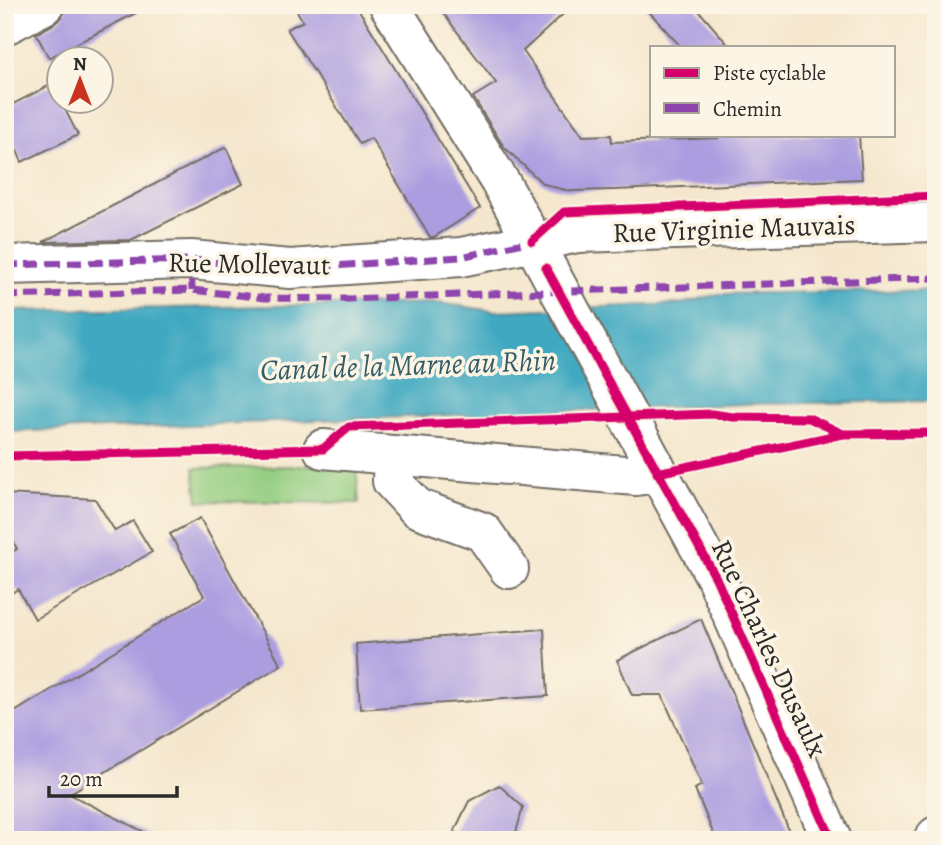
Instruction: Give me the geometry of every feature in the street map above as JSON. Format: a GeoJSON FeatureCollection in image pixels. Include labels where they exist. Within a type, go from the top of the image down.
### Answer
{"type":"FeatureCollection","features":[{"type":"Feature","properties":{"kind":"street"},"geometry":{"type":"LineString","coordinates":[[5,25],[44,5]]}},
{"type":"Feature","properties":{"kind":"street"},"geometry":{"type":"LineString","coordinates":[[389,5],[502,185],[539,255]]}},
{"type":"Feature","properties":{"kind":"street","name":"Rue Virginie Mauvais"},"geometry":{"type":"LineString","coordinates":[[539,255],[578,233],[936,222]]}},
{"type":"Feature","properties":{"kind":"street","name":"Rue Mollevaut"},"geometry":{"type":"LineString","coordinates":[[5,265],[191,260],[290,269],[461,257],[539,255]]}},
{"type":"Feature","properties":{"kind":"street","name":"Rue Charles Dusaulx"},"geometry":{"type":"LineString","coordinates":[[539,255],[716,578],[832,840]]}},
{"type":"Feature","properties":{"kind":"street"},"geometry":{"type":"LineString","coordinates":[[323,449],[636,476],[649,458]]}},
{"type":"Feature","properties":{"kind":"street"},"geometry":{"type":"LineString","coordinates":[[393,455],[392,481],[417,508],[483,532],[509,569]]}},
{"type":"Feature","properties":{"kind":"green space"},"geometry":{"type":"Polygon","coordinates":[[[356,465],[359,503],[198,501],[194,468],[356,465]]]}},
{"type":"Feature","properties":{"kind":"water","name":"Canal de la Marne au Rhin"},"geometry":{"type":"Polygon","coordinates":[[[936,290],[936,401],[747,404],[5,432],[5,311],[438,303],[494,311],[680,304],[719,294],[936,290]]]}},
{"type":"Feature","properties":{"kind":"building"},"geometry":{"type":"Polygon","coordinates":[[[66,5],[151,5],[72,46],[46,46],[46,52],[36,34],[62,17],[66,5]]]}},
{"type":"Feature","properties":{"kind":"building"},"geometry":{"type":"Polygon","coordinates":[[[293,5],[356,5],[480,208],[430,237],[371,138],[360,144],[287,29],[303,21],[293,5]]]}},
{"type":"Feature","properties":{"kind":"building"},"geometry":{"type":"Polygon","coordinates":[[[437,5],[573,5],[523,51],[583,136],[611,135],[612,142],[718,136],[859,136],[862,179],[614,190],[570,191],[553,187],[542,183],[504,147],[473,97],[496,83],[437,5]]]}},
{"type":"Feature","properties":{"kind":"building"},"geometry":{"type":"Polygon","coordinates":[[[643,5],[694,5],[729,46],[680,46],[643,5]]]}},
{"type":"Feature","properties":{"kind":"building"},"geometry":{"type":"Polygon","coordinates":[[[46,87],[46,116],[68,116],[78,135],[22,162],[5,124],[5,108],[46,87]]]}},
{"type":"Feature","properties":{"kind":"building"},"geometry":{"type":"Polygon","coordinates":[[[226,147],[243,184],[131,240],[43,242],[226,147]]]}},
{"type":"Feature","properties":{"kind":"building"},"geometry":{"type":"Polygon","coordinates":[[[5,494],[95,499],[115,531],[133,521],[152,552],[35,619],[18,589],[5,597],[5,556],[17,549],[5,523],[5,494]]]}},
{"type":"Feature","properties":{"kind":"building"},"geometry":{"type":"Polygon","coordinates":[[[200,518],[281,665],[69,794],[160,840],[5,840],[5,718],[204,596],[170,534],[200,518]]]}},
{"type":"Feature","properties":{"kind":"building"},"geometry":{"type":"Polygon","coordinates":[[[701,619],[793,840],[716,840],[695,789],[702,785],[662,695],[632,695],[617,660],[701,619]]]}},
{"type":"Feature","properties":{"kind":"building"},"geometry":{"type":"Polygon","coordinates":[[[544,629],[548,696],[360,709],[356,644],[544,629]]]}},
{"type":"Feature","properties":{"kind":"building"},"geometry":{"type":"Polygon","coordinates":[[[499,785],[523,807],[514,840],[475,840],[454,832],[469,801],[499,785]]]}},
{"type":"Feature","properties":{"kind":"marked path"},"geometry":{"type":"LineString","coordinates":[[5,265],[191,260],[290,269],[461,257],[532,241]]}},
{"type":"Feature","properties":{"kind":"marked path"},"geometry":{"type":"LineString","coordinates":[[191,260],[192,290]]}},
{"type":"Feature","properties":{"kind":"marked path"},"geometry":{"type":"LineString","coordinates":[[5,296],[192,290],[265,298],[347,299],[936,278]]}},
{"type":"Feature","properties":{"kind":"cycle path"},"geometry":{"type":"LineString","coordinates":[[532,241],[564,212],[936,196]]}},
{"type":"Feature","properties":{"kind":"cycle path"},"geometry":{"type":"LineString","coordinates":[[546,268],[716,578],[832,840]]}},
{"type":"Feature","properties":{"kind":"cycle path"},"geometry":{"type":"LineString","coordinates":[[5,456],[323,449],[349,427],[712,414],[733,417],[809,418],[843,434],[936,433]]}},
{"type":"Feature","properties":{"kind":"cycle path"},"geometry":{"type":"LineString","coordinates":[[657,473],[843,434]]}}]}
